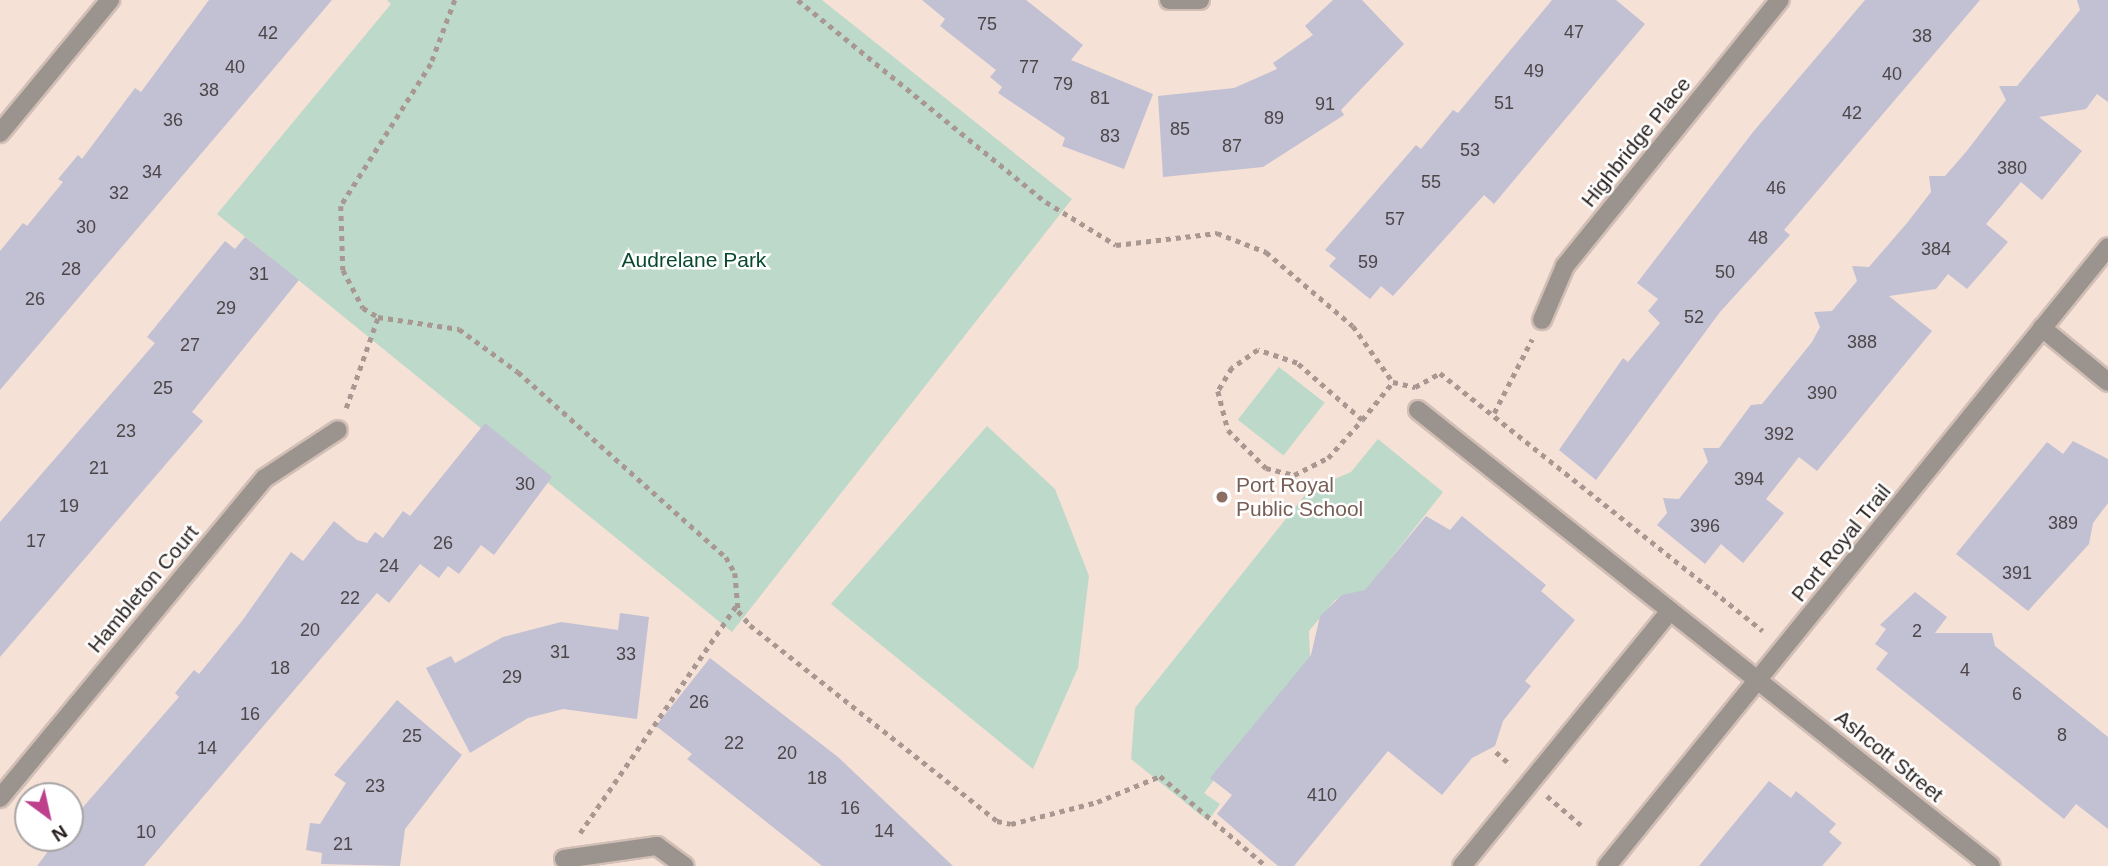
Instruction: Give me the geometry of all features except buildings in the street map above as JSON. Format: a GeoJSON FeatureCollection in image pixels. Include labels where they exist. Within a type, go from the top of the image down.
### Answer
{"type":"FeatureCollection","features":[{"type":"Feature","properties":{"kind":"street"},"geometry":{"type":"LineString","coordinates":[[4,121],[110,0]]}},
{"type":"Feature","properties":{"kind":"street"},"geometry":{"type":"LineString","coordinates":[[1169,0],[1200,0]]}},
{"type":"Feature","properties":{"kind":"street","name":"Highbridge Place"},"geometry":{"type":"LineString","coordinates":[[1542,320],[1565,266],[1780,0]]}},
{"type":"Feature","properties":{"kind":"street","name":"Port Royal Trail"},"geometry":{"type":"LineString","coordinates":[[1607,866],[1760,681],[2108,247]]}},
{"type":"Feature","properties":{"kind":"street"},"geometry":{"type":"LineString","coordinates":[[2042,328],[2108,382]]}},
{"type":"Feature","properties":{"kind":"street","name":"Ashcott Street"},"geometry":{"type":"LineString","coordinates":[[1418,410],[1991,866]]}},
{"type":"Feature","properties":{"kind":"street","name":"Hambleton Court"},"geometry":{"type":"LineString","coordinates":[[0,798],[265,478],[338,430]]}},
{"type":"Feature","properties":{"kind":"street"},"geometry":{"type":"LineString","coordinates":[[1462,866],[1670,611]]}},
{"type":"Feature","properties":{"kind":"street"},"geometry":{"type":"LineString","coordinates":[[564,859],[657,846],[685,866]]}},
{"type":"Feature","properties":{"kind":"path"},"geometry":{"type":"LineString","coordinates":[[455,0],[431,64],[341,206],[346,281],[363,308],[378,317],[458,329],[518,372],[726,557],[735,573],[737,606],[750,625],[1001,824],[1097,802],[1160,776],[1266,866]]}},
{"type":"Feature","properties":{"kind":"path"},"geometry":{"type":"LineString","coordinates":[[798,0],[1046,202],[1116,245],[1217,233],[1266,252],[1353,326],[1393,382],[1415,387],[1440,373],[1494,413],[1763,631]]}},
{"type":"Feature","properties":{"kind":"path"},"geometry":{"type":"LineString","coordinates":[[338,430],[378,317]]}},
{"type":"Feature","properties":{"kind":"path"},"geometry":{"type":"LineString","coordinates":[[1494,413],[1542,320]]}},
{"type":"Feature","properties":{"kind":"path"},"geometry":{"type":"LineString","coordinates":[[1362,420],[1297,363],[1258,350],[1232,368],[1218,391],[1228,430],[1266,468],[1294,475],[1328,458],[1362,420],[1393,382]]}},
{"type":"Feature","properties":{"kind":"path"},"geometry":{"type":"LineString","coordinates":[[564,859],[626,759],[737,606]]}},
{"type":"Feature","properties":{"kind":"green space","name":"Audrelane Park"},"geometry":{"type":"Polygon","coordinates":[[[387,0],[822,0],[1072,199],[732,632],[217,214],[391,4],[387,0]]]}},
{"type":"Feature","properties":{"kind":"green space"},"geometry":{"type":"Polygon","coordinates":[[[1279,367],[1325,403],[1283,456],[1238,420],[1279,367]]]}},
{"type":"Feature","properties":{"kind":"green space"},"geometry":{"type":"Polygon","coordinates":[[[987,426],[1055,489],[1089,576],[1078,668],[1033,769],[831,604],[987,426]]]}},
{"type":"Feature","properties":{"kind":"green space"},"geometry":{"type":"Polygon","coordinates":[[[1378,439],[1443,492],[1366,590],[1335,600],[1309,631],[1310,658],[1204,793],[1220,804],[1208,821],[1131,759],[1135,708],[1309,490],[1351,472],[1378,439]]]}},
{"type":"Feature","properties":{"kind":"place","name":"Port Royal Public School"},"geometry":{"type":"Point","coordinates":[1222,497]}}]}
